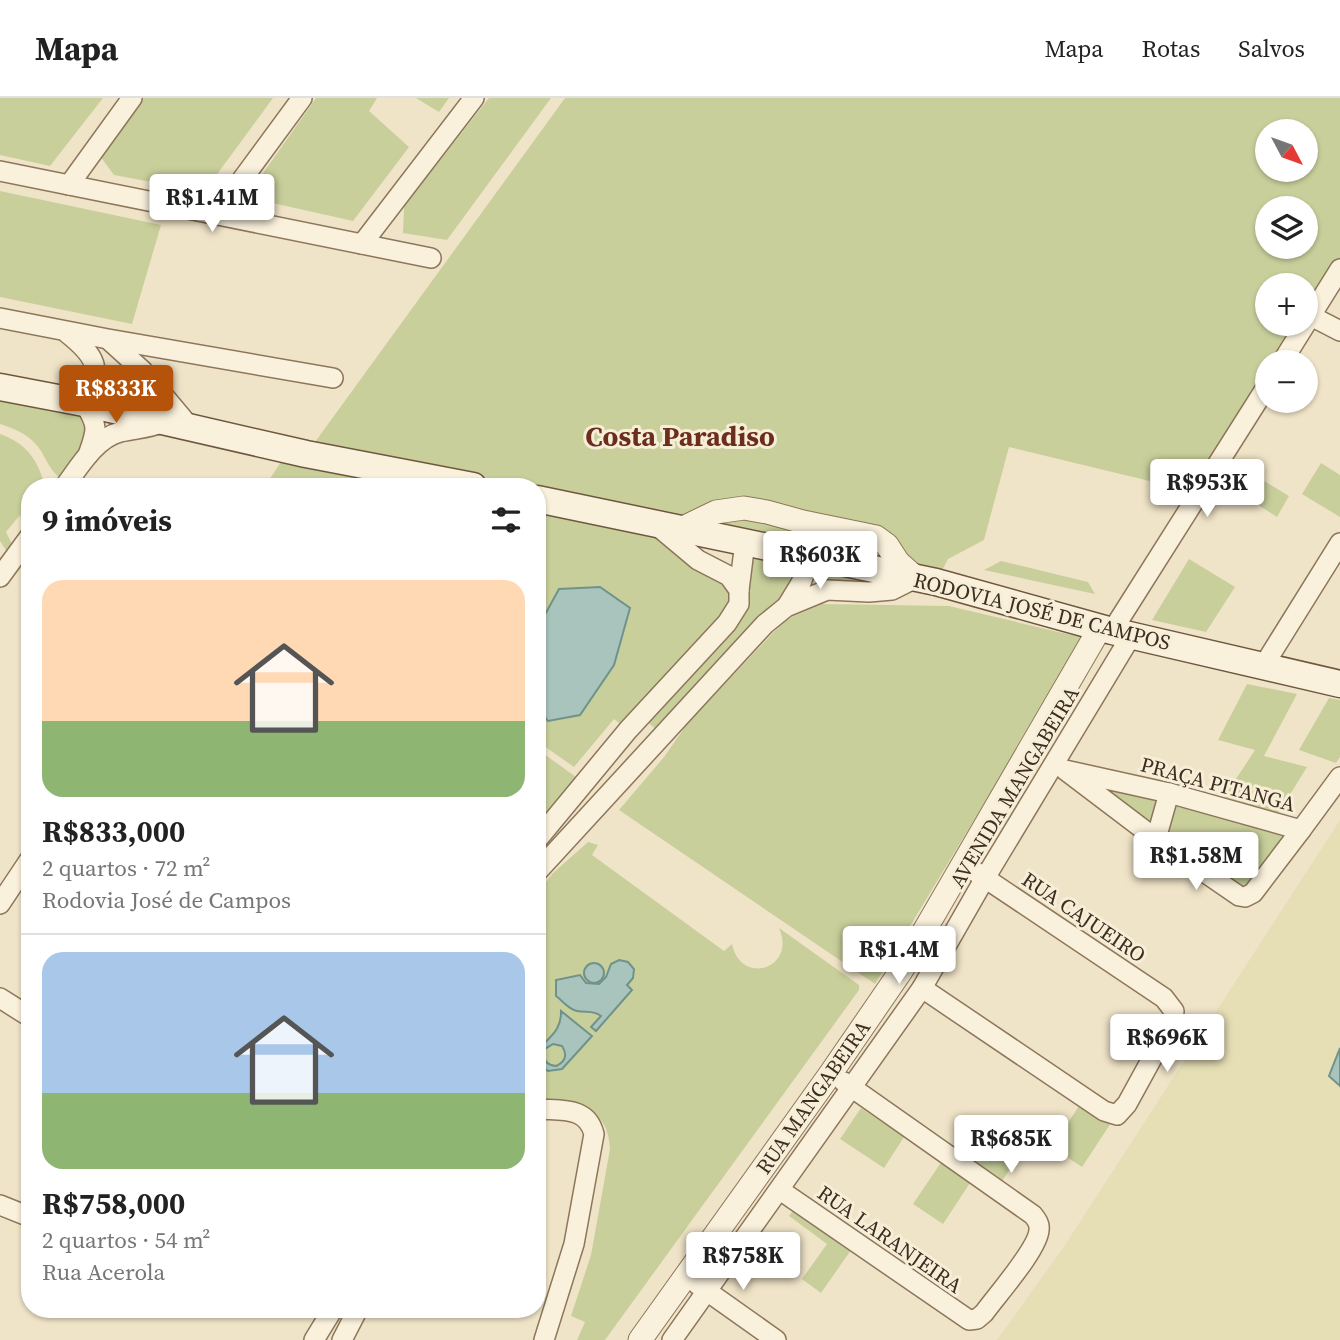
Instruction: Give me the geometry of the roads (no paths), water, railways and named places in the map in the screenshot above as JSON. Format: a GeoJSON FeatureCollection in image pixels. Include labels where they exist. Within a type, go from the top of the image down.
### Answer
{"type":"FeatureCollection","features":[{"type":"Feature","properties":{"kind":"main road"},"geometry":{"type":"LineString","coordinates":[[0,387],[84,403],[306,454],[431,478]]}},
{"type":"Feature","properties":{"kind":"main road","name":"RODOVIA JOSÉ DE CAMPOS"},"geometry":{"type":"LineString","coordinates":[[546,501],[916,578],[1114,632],[1340,684]]}},
{"type":"Feature","properties":{"kind":"street"},"geometry":{"type":"LineString","coordinates":[[69,185],[132,98]]}},
{"type":"Feature","properties":{"kind":"street"},"geometry":{"type":"LineString","coordinates":[[216,215],[302,98]]}},
{"type":"Feature","properties":{"kind":"street"},"geometry":{"type":"LineString","coordinates":[[362,244],[474,98]]}},
{"type":"Feature","properties":{"kind":"street"},"geometry":{"type":"LineString","coordinates":[[0,171],[432,258]]}},
{"type":"Feature","properties":{"kind":"street"},"geometry":{"type":"LineString","coordinates":[[1318,305],[1340,270]]}},
{"type":"Feature","properties":{"kind":"street"},"geometry":{"type":"LineString","coordinates":[[0,318],[333,378]]}},
{"type":"Feature","properties":{"kind":"street"},"geometry":{"type":"LineString","coordinates":[[1318,320],[1340,331]]}},
{"type":"Feature","properties":{"kind":"street"},"geometry":{"type":"LineString","coordinates":[[63,330],[83,345],[95,361],[96,379],[84,403],[95,419],[97,430],[88,455]]}},
{"type":"Feature","properties":{"kind":"street"},"geometry":{"type":"LineString","coordinates":[[71,478],[88,455],[111,435],[178,424],[143,371],[108,339]]}},
{"type":"Feature","properties":{"kind":"street"},"geometry":{"type":"LineString","coordinates":[[143,371],[144,362],[155,347]]}},
{"type":"Feature","properties":{"kind":"street","name":"AVENIDA MANGABEIRA"},"geometry":{"type":"LineString","coordinates":[[672,1340],[922,988],[985,878],[1060,768],[1114,632],[1255,405]]}},
{"type":"Feature","properties":{"kind":"street"},"geometry":{"type":"LineString","coordinates":[[546,862],[765,624],[786,607],[827,590],[892,590],[916,578],[898,562],[887,545],[876,537],[767,512],[744,509],[716,512],[683,528]]}},
{"type":"Feature","properties":{"kind":"street"},"geometry":{"type":"LineString","coordinates":[[546,829],[642,715],[727,622],[738,604],[745,542],[752,523],[767,512]]}},
{"type":"Feature","properties":{"kind":"street"},"geometry":{"type":"LineString","coordinates":[[786,607],[801,583],[811,555],[803,522]]}},
{"type":"Feature","properties":{"kind":"street"},"geometry":{"type":"LineString","coordinates":[[654,523],[698,560],[729,576],[740,590]]}},
{"type":"Feature","properties":{"kind":"street"},"geometry":{"type":"LineString","coordinates":[[1264,665],[1340,543]]}},
{"type":"Feature","properties":{"kind":"street"},"geometry":{"type":"LineString","coordinates":[[0,577],[21,548]]}},
{"type":"Feature","properties":{"kind":"street","name":"RUA MANGABEIRA"},"geometry":{"type":"LineString","coordinates":[[640,1340],[901,971],[964,864],[1114,632]]}},
{"type":"Feature","properties":{"kind":"street"},"geometry":{"type":"LineString","coordinates":[[642,715],[651,727],[664,733]]}},
{"type":"Feature","properties":{"kind":"street","name":"PRAÇA PITANGA"},"geometry":{"type":"LineString","coordinates":[[1060,768],[1170,793],[1301,830],[1253,893],[1245,897],[1233,894],[1060,768]]}},
{"type":"Feature","properties":{"kind":"street"},"geometry":{"type":"LineString","coordinates":[[1301,830],[1340,778]]}},
{"type":"Feature","properties":{"kind":"street"},"geometry":{"type":"LineString","coordinates":[[577,792],[596,809]]}},
{"type":"Feature","properties":{"kind":"street"},"geometry":{"type":"LineString","coordinates":[[1156,839],[1170,793]]}},
{"type":"Feature","properties":{"kind":"street","name":"RUA CAJUEIRO"},"geometry":{"type":"LineString","coordinates":[[922,988],[1104,1111],[1117,1115],[1127,1104],[1173,1020],[1174,1011],[1164,998],[964,864]]}},
{"type":"Feature","properties":{"kind":"street"},"geometry":{"type":"LineString","coordinates":[[0,904],[21,872]]}},
{"type":"Feature","properties":{"kind":"street"},"geometry":{"type":"LineString","coordinates":[[0,998],[21,1011]]}},
{"type":"Feature","properties":{"kind":"street"},"geometry":{"type":"LineString","coordinates":[[831,1073],[853,1088]]}},
{"type":"Feature","properties":{"kind":"street","name":"RUA LARANJEIRA"},"geometry":{"type":"LineString","coordinates":[[780,1190],[969,1320],[976,1319],[984,1312],[1034,1246],[1040,1231],[1039,1222],[1022,1207],[853,1088]]}},
{"type":"Feature","properties":{"kind":"street"},"geometry":{"type":"LineString","coordinates":[[544,1340],[574,1244],[594,1134],[591,1122],[580,1114],[546,1110]]}},
{"type":"Feature","properties":{"kind":"street"},"geometry":{"type":"LineString","coordinates":[[0,1205],[21,1213]]}},
{"type":"Feature","properties":{"kind":"street"},"geometry":{"type":"LineString","coordinates":[[686,1276],[776,1340]]}},
{"type":"Feature","properties":{"kind":"street"},"geometry":{"type":"LineString","coordinates":[[314,1340],[327,1318]]}},
{"type":"Feature","properties":{"kind":"street"},"geometry":{"type":"LineString","coordinates":[[342,1340],[353,1318]]}},
{"type":"Feature","properties":{"kind":"water"},"geometry":{"type":"Polygon","coordinates":[[[600,587],[630,608],[614,665],[580,715],[548,721],[546,613],[559,589],[600,587]]]}},
{"type":"Feature","properties":{"kind":"water"},"geometry":{"type":"Polygon","coordinates":[[[619,960],[628,962],[634,969],[633,978],[627,985],[632,990],[596,1031],[591,1027],[601,1016],[568,1007],[556,996],[556,980],[580,975],[586,983],[599,984],[606,977],[611,964],[619,960]]]}},
{"type":"Feature","properties":{"kind":"water"},"geometry":{"type":"Polygon","coordinates":[[[594,963],[601,966],[604,973],[601,980],[594,983],[587,980],[584,973],[587,966],[594,963]]]}},
{"type":"Feature","properties":{"kind":"water"},"geometry":{"type":"Polygon","coordinates":[[[561,1011],[592,1036],[562,1069],[548,1071],[546,1061],[556,1066],[565,1058],[562,1046],[553,1044],[546,1048],[546,1042],[557,1029],[561,1011]]]}},
{"type":"Feature","properties":{"kind":"water"},"geometry":{"type":"Polygon","coordinates":[[[1340,1048],[1340,1086],[1329,1076],[1340,1048]]]}},
{"type":"Feature","properties":{"kind":"district","name":"Costa Paradiso"},"geometry":{"type":"Point","coordinates":[680,436]}}]}
